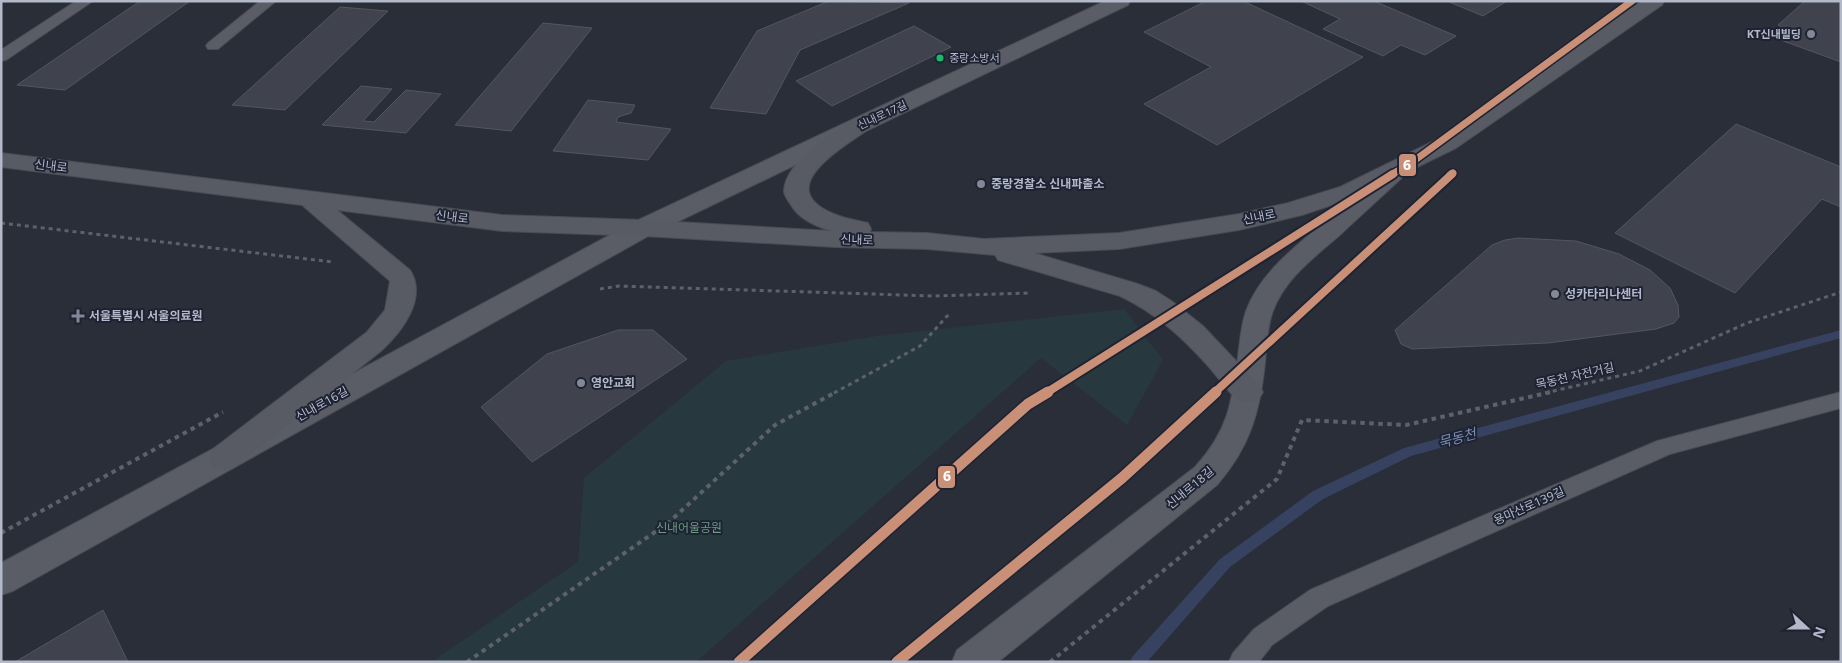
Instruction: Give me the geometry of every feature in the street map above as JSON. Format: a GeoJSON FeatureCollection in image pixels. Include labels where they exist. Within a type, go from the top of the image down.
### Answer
{"type":"FeatureCollection","features":[{"type":"Feature","properties":{"kind":"main road","name":"신내로"},"geometry":{"type":"LineString","coordinates":[[1,160],[502,223],[643,228],[720,234],[927,241],[984,247],[1119,241],[1231,223],[1292,210],[1348,192],[1448,144],[1655,1]]}},
{"type":"Feature","properties":{"kind":"main road"},"geometry":{"type":"LineString","coordinates":[[858,126],[816,156],[798,179],[796,191],[801,204],[822,219],[901,241]]}},
{"type":"Feature","properties":{"kind":"main road"},"geometry":{"type":"LineString","coordinates":[[224,458],[371,344],[391,324],[400,307],[404,280],[401,276],[308,198]]}},
{"type":"Feature","properties":{"kind":"main road"},"geometry":{"type":"LineString","coordinates":[[984,247],[1129,290],[1148,298],[1183,324],[1248,392]]}},
{"type":"Feature","properties":{"kind":"street","name":"신내로17길"},"geometry":{"type":"LineString","coordinates":[[643,228],[1121,1]]}},
{"type":"Feature","properties":{"kind":"street","name":"신내로18길"},"geometry":{"type":"LineString","coordinates":[[970,662],[1206,476],[1222,460],[1231,445],[1244,413],[1255,332],[1260,312],[1271,290],[1289,266],[1400,167]]}},
{"type":"Feature","properties":{"kind":"street","name":"신내로16길"},"geometry":{"type":"LineString","coordinates":[[1,580],[643,228]]}},
{"type":"Feature","properties":{"kind":"lane"},"geometry":{"type":"LineString","coordinates":[[1,57],[86,1]]}},
{"type":"Feature","properties":{"kind":"lane"},"geometry":{"type":"LineString","coordinates":[[212,46],[269,1]]}},
{"type":"Feature","properties":{"kind":"lane","name":"용마산로139길"},"geometry":{"type":"LineString","coordinates":[[1242,662],[1263,637],[1318,598],[1665,446],[1841,400]]}},
{"type":"Feature","properties":{"kind":"path"},"geometry":{"type":"LineString","coordinates":[[1,223],[341,262]]}},
{"type":"Feature","properties":{"kind":"path"},"geometry":{"type":"LineString","coordinates":[[594,290],[619,286],[935,296],[1033,293]]}},
{"type":"Feature","properties":{"kind":"path","name":"목동천 자전거길"},"geometry":{"type":"LineString","coordinates":[[1050,662],[1277,478],[1302,420],[1406,425],[1640,371],[1747,323],[1841,292]]}},
{"type":"Feature","properties":{"kind":"path"},"geometry":{"type":"LineString","coordinates":[[468,662],[668,523],[775,425],[920,346],[949,314]]}},
{"type":"Feature","properties":{"kind":"path"},"geometry":{"type":"LineString","coordinates":[[1,533],[225,411]]}},
{"type":"Feature","properties":{"kind":"green space","name":"신내어울공원"},"geometry":{"type":"Polygon","coordinates":[[[1124,309],[1163,360],[1127,425],[1041,358],[696,662],[431,662],[578,562],[584,478],[726,361],[877,336],[1124,309]]]}},
{"type":"Feature","properties":{"kind":"building"},"geometry":{"type":"Polygon","coordinates":[[[140,1],[190,1],[65,90],[17,85],[140,1]]]}},
{"type":"Feature","properties":{"kind":"building"},"geometry":{"type":"Polygon","coordinates":[[[829,1],[909,3],[800,50],[766,114],[710,108],[757,31],[829,1]]]}},
{"type":"Feature","properties":{"kind":"building"},"geometry":{"type":"Polygon","coordinates":[[[1206,1],[1243,1],[1363,57],[1217,145],[1144,104],[1211,67],[1144,32],[1206,1]]]}},
{"type":"Feature","properties":{"kind":"building"},"geometry":{"type":"Polygon","coordinates":[[[1301,1],[1374,1],[1456,36],[1425,55],[1401,45],[1383,56],[1323,29],[1340,19],[1301,1]]]}},
{"type":"Feature","properties":{"kind":"building"},"geometry":{"type":"Polygon","coordinates":[[[1447,1],[1507,1],[1483,16],[1447,1]]]}},
{"type":"Feature","properties":{"kind":"building","name":"KT신내빌딩"},"geometry":{"type":"Polygon","coordinates":[[[1805,1],[1841,1],[1841,62],[1775,38],[1785,30],[1778,25],[1805,1]]]}},
{"type":"Feature","properties":{"kind":"building"},"geometry":{"type":"Polygon","coordinates":[[[340,7],[388,11],[285,110],[232,105],[340,7]]]}},
{"type":"Feature","properties":{"kind":"building"},"geometry":{"type":"Polygon","coordinates":[[[543,23],[592,28],[511,131],[455,125],[543,23]]]}},
{"type":"Feature","properties":{"kind":"building"},"geometry":{"type":"Polygon","coordinates":[[[914,26],[951,47],[832,106],[796,81],[914,26]]]}},
{"type":"Feature","properties":{"kind":"building"},"geometry":{"type":"Polygon","coordinates":[[[361,86],[392,89],[363,121],[374,122],[406,90],[441,94],[406,133],[322,125],[361,86]]]}},
{"type":"Feature","properties":{"kind":"building"},"geometry":{"type":"Polygon","coordinates":[[[588,100],[635,105],[631,113],[618,117],[616,122],[671,129],[648,160],[553,151],[588,100]]]}},
{"type":"Feature","properties":{"kind":"building"},"geometry":{"type":"Polygon","coordinates":[[[1736,124],[1841,167],[1841,207],[1822,199],[1735,293],[1615,233],[1736,124]]]}},
{"type":"Feature","properties":{"kind":"building","name":"성카타리나센터"},"geometry":{"type":"Polygon","coordinates":[[[1518,238],[1576,241],[1619,254],[1650,270],[1670,288],[1678,305],[1679,317],[1674,323],[1656,329],[1548,343],[1412,349],[1401,344],[1395,330],[1492,245],[1518,238]]]}},
{"type":"Feature","properties":{"kind":"building","name":"영안교회"},"geometry":{"type":"Polygon","coordinates":[[[618,330],[653,330],[687,359],[532,462],[481,407],[547,354],[618,330]]]}},
{"type":"Feature","properties":{"kind":"building"},"geometry":{"type":"Polygon","coordinates":[[[103,610],[128,662],[15,662],[103,610]]]}},
{"type":"Feature","properties":{"kind":"waterway","name":"묵동천"},"geometry":{"type":"LineString","coordinates":[[1137,662],[1225,563],[1318,495],[1408,452],[1841,334]]}},
{"type":"Feature","properties":{"kind":"transit line","name":"6"},"geometry":{"type":"LineString","coordinates":[[739,662],[1028,404],[1411,163],[1632,1]]}},
{"type":"Feature","properties":{"kind":"transit line","name":"6"},"geometry":{"type":"LineString","coordinates":[[897,662],[1122,478],[1453,173]]}},
{"type":"Feature","properties":{"kind":"place","name":"KT신내빌딩"},"geometry":{"type":"Point","coordinates":[1811,34]}},
{"type":"Feature","properties":{"kind":"place","name":"중랑소방서"},"geometry":{"type":"Point","coordinates":[940,58]}},
{"type":"Feature","properties":{"kind":"place","name":"중랑경찰소 신내파출소"},"geometry":{"type":"Point","coordinates":[981,184]}},
{"type":"Feature","properties":{"kind":"place","name":"성카타리나센터"},"geometry":{"type":"Point","coordinates":[1555,294]}},
{"type":"Feature","properties":{"kind":"place","name":"서울특별시 서울의료원"},"geometry":{"type":"Point","coordinates":[78,316]}},
{"type":"Feature","properties":{"kind":"place","name":"영안교회"},"geometry":{"type":"Point","coordinates":[581,383]}}]}
